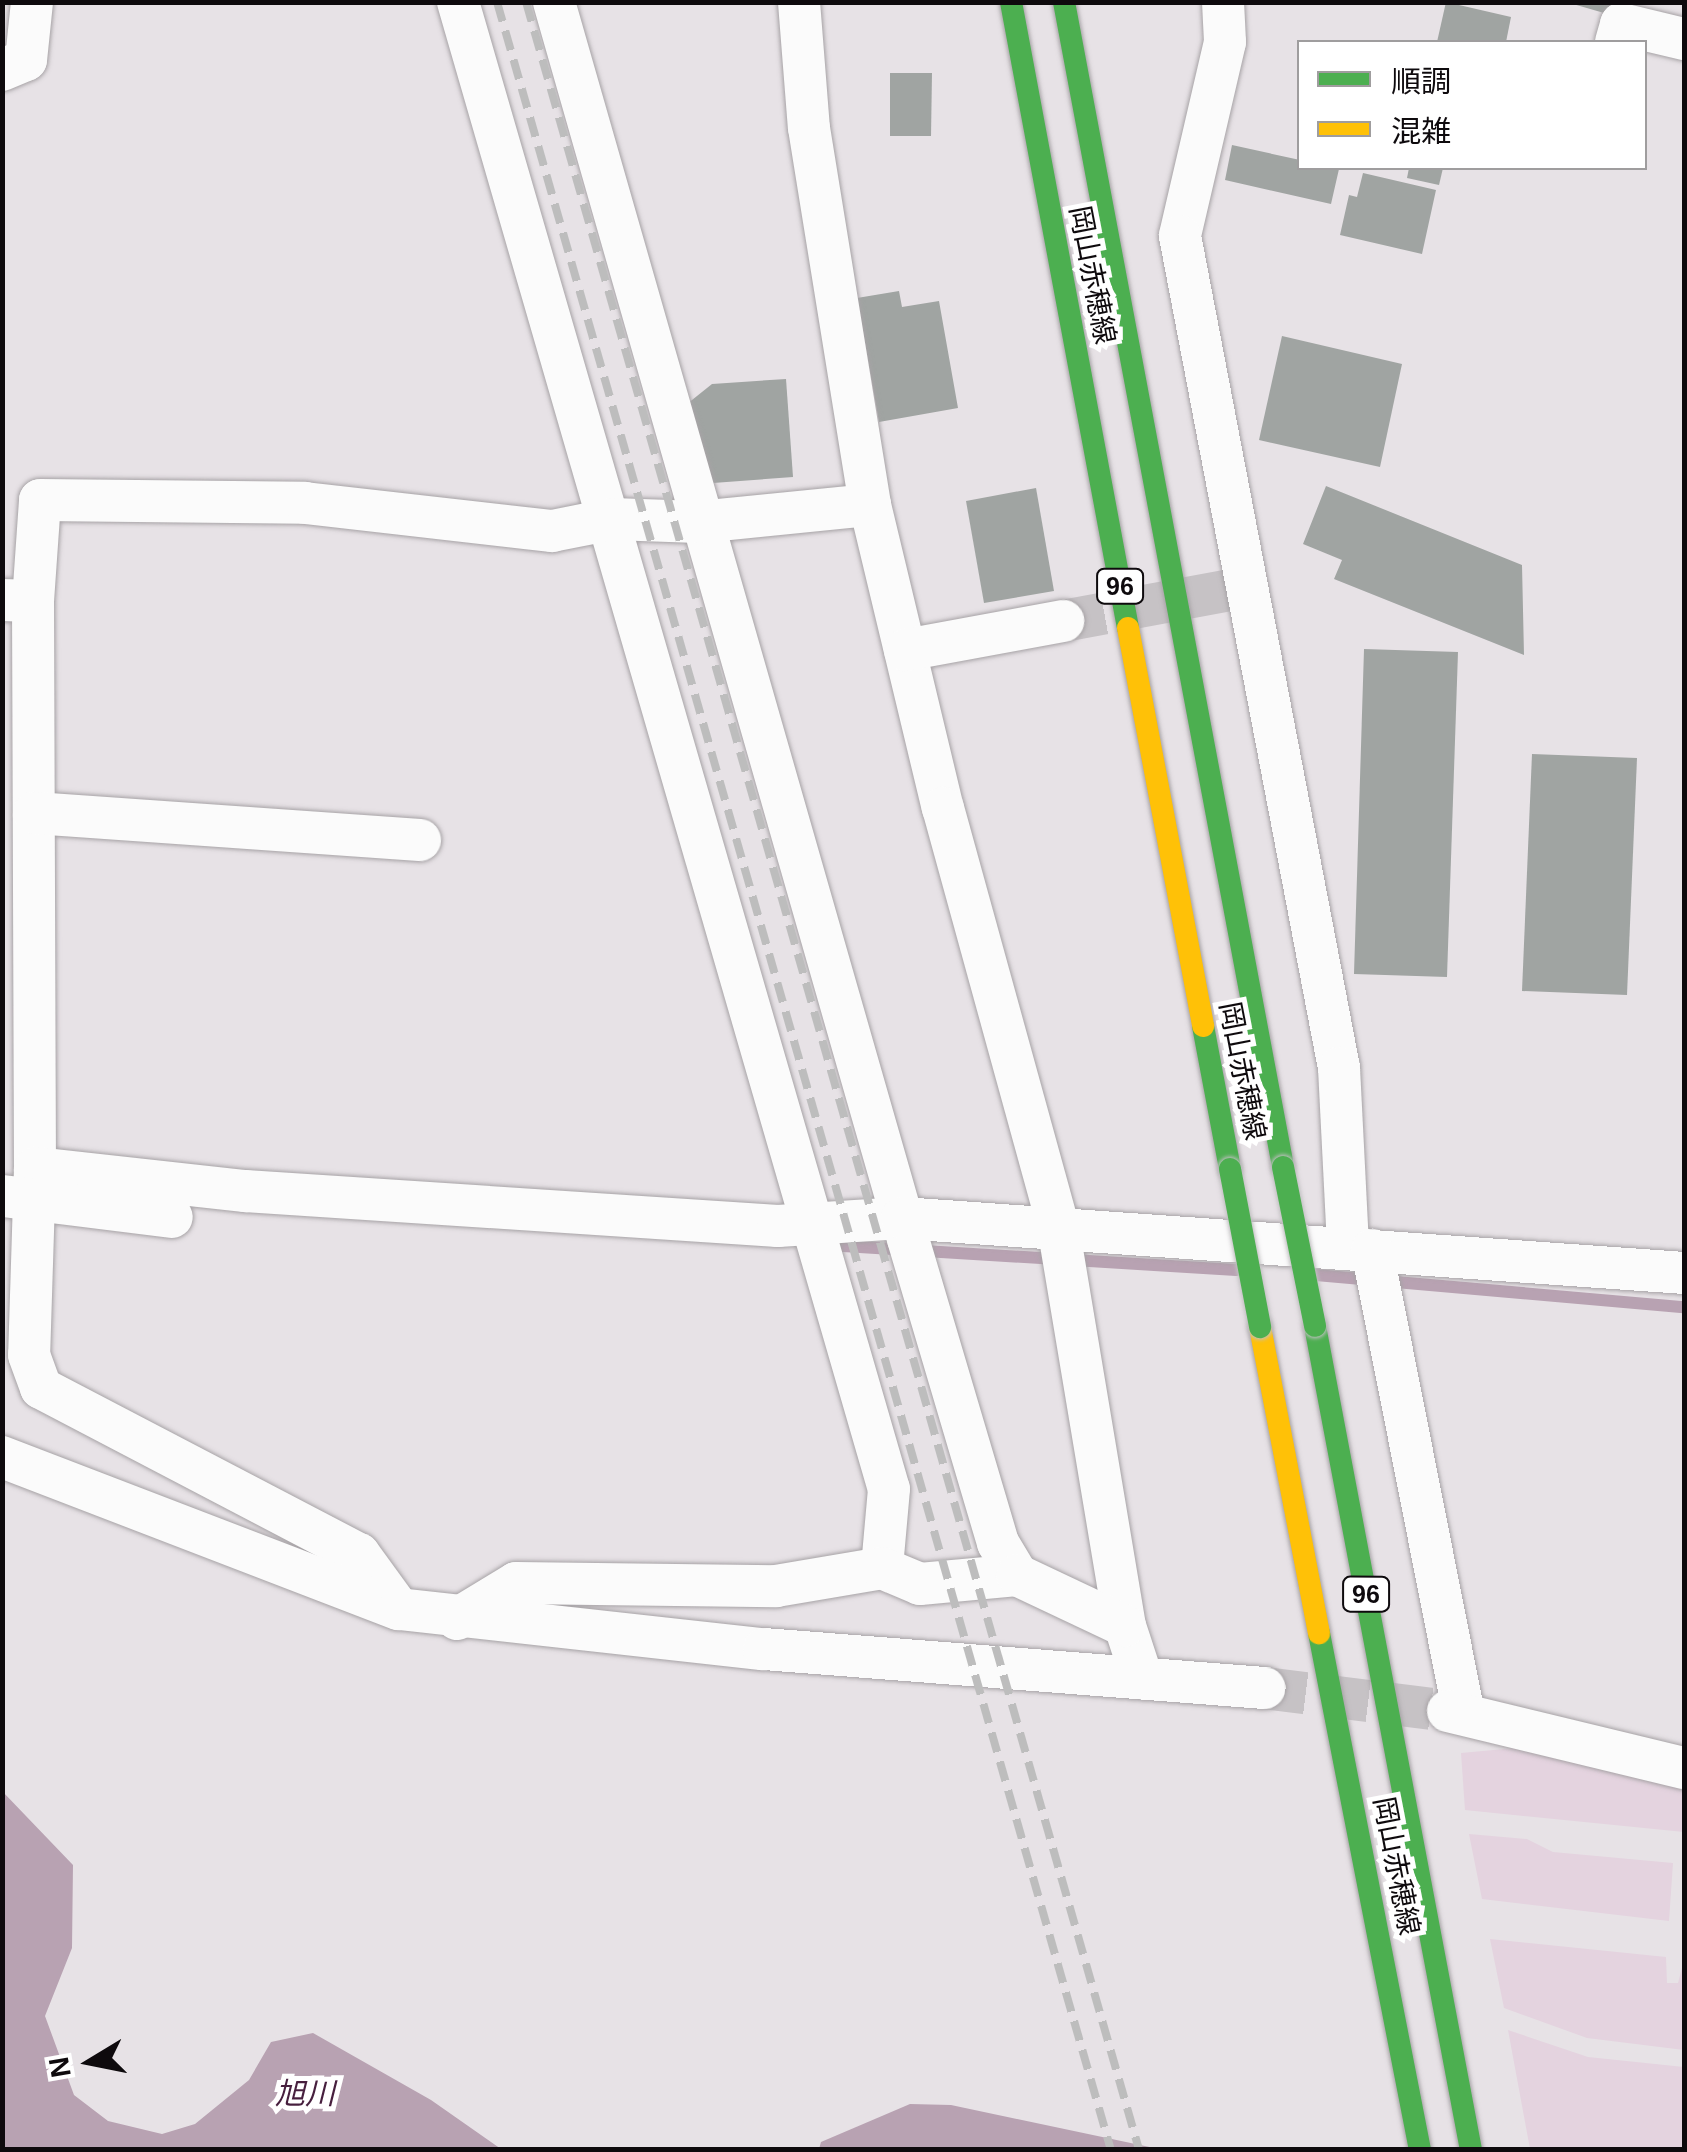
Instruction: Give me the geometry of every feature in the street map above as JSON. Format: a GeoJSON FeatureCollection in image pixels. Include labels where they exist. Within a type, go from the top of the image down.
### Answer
{"type":"FeatureCollection","features":[{"type":"Feature","properties":{"kind":"main road","name":"岡山赤穂線"},"geometry":{"type":"LineString","coordinates":[[1010,2],[1420,2150]]}},
{"type":"Feature","properties":{"kind":"main road","name":"岡山赤穂線"},"geometry":{"type":"LineString","coordinates":[[1064,2],[1472,2150]]}},
{"type":"Feature","properties":{"kind":"street"},"geometry":{"type":"LineString","coordinates":[[2,70],[26,60],[32,2]]}},
{"type":"Feature","properties":{"kind":"street"},"geometry":{"type":"LineString","coordinates":[[458,2],[612,520],[889,1489],[882,1568]]}},
{"type":"Feature","properties":{"kind":"street"},"geometry":{"type":"LineString","coordinates":[[554,2],[699,522],[909,1243],[998,1543],[1017,1575]]}},
{"type":"Feature","properties":{"kind":"street"},"geometry":{"type":"LineString","coordinates":[[800,2],[808,128],[870,505],[1062,1250],[1125,1626],[1142,1678]]}},
{"type":"Feature","properties":{"kind":"street"},"geometry":{"type":"LineString","coordinates":[[1223,2],[1225,42],[1180,236],[1339,1068],[1369,1264],[1456,1712],[1684,1768]]}},
{"type":"Feature","properties":{"kind":"street"},"geometry":{"type":"LineString","coordinates":[[1617,40],[1621,24],[1684,40]]}},
{"type":"Feature","properties":{"kind":"street"},"geometry":{"type":"LineString","coordinates":[[400,1610],[359,1554],[41,1388],[28,1356],[34,813],[18,600],[40,500],[305,503],[552,530],[612,520],[699,522],[870,505]]}},
{"type":"Feature","properties":{"kind":"street"},"geometry":{"type":"LineString","coordinates":[[905,650],[1063,621]]}},
{"type":"Feature","properties":{"kind":"street"},"geometry":{"type":"LineString","coordinates":[[34,813],[420,840]]}},
{"type":"Feature","properties":{"kind":"street"},"geometry":{"type":"LineString","coordinates":[[27,1187],[392,1201],[778,1226],[817,1238],[909,1243],[1369,1264],[1684,1273]]}},
{"type":"Feature","properties":{"kind":"street"},"geometry":{"type":"LineString","coordinates":[[27,1187],[172,1216]]}},
{"type":"Feature","properties":{"kind":"street"},"geometry":{"type":"LineString","coordinates":[[2,1457],[400,1610],[457,1619],[1264,1688]]}},
{"type":"Feature","properties":{"kind":"street"},"geometry":{"type":"LineString","coordinates":[[457,1619],[516,1583],[776,1586],[882,1568],[920,1584],[1017,1575],[1125,1626]]}},
{"type":"Feature","properties":{"kind":"shaded area"},"geometry":{"type":"Polygon","coordinates":[[[1526,1747],[1684,1783],[1684,1832],[1465,1810],[1461,1753],[1526,1747]]]}},
{"type":"Feature","properties":{"kind":"shaded area"},"geometry":{"type":"Polygon","coordinates":[[[1469,1834],[1527,1839],[1553,1852],[1673,1863],[1669,1921],[1482,1899],[1469,1834]]]}},
{"type":"Feature","properties":{"kind":"shaded area"},"geometry":{"type":"Polygon","coordinates":[[[1490,1939],[1666,1957],[1667,1983],[1678,1983],[1684,1960],[1684,2050],[1587,2038],[1504,2008],[1490,1939]]]}},
{"type":"Feature","properties":{"kind":"shaded area"},"geometry":{"type":"Polygon","coordinates":[[[1508,2030],[1588,2057],[1684,2067],[1684,2149],[1530,2149],[1508,2030]]]}},
{"type":"Feature","properties":{"kind":"water","name":"旭川"},"geometry":{"type":"Polygon","coordinates":[[[2,1791],[73,1865],[72,1948],[45,2016],[74,2095],[108,2121],[162,2134],[195,2124],[249,2080],[271,2042],[313,2033],[431,2100],[501,2149],[3,2149],[2,1791]]]}},
{"type":"Feature","properties":{"kind":"water"},"geometry":{"type":"Polygon","coordinates":[[[910,2104],[951,2105],[1159,2149],[819,2149],[821,2142],[910,2104]]]}},
{"type":"Feature","properties":{"kind":"building"},"geometry":{"type":"Polygon","coordinates":[[[1446,2],[1511,17],[1506,40],[1437,40],[1446,2]]]}},
{"type":"Feature","properties":{"kind":"building"},"geometry":{"type":"Polygon","coordinates":[[[1566,2],[1614,2],[1611,15],[1566,2]]]}},
{"type":"Feature","properties":{"kind":"building"},"geometry":{"type":"Polygon","coordinates":[[[890,73],[932,73],[931,136],[890,136],[890,73]]]}},
{"type":"Feature","properties":{"kind":"building"},"geometry":{"type":"Polygon","coordinates":[[[1232,145],[1297,159],[1297,170],[1339,170],[1331,204],[1225,180],[1232,145]]]}},
{"type":"Feature","properties":{"kind":"building"},"geometry":{"type":"Polygon","coordinates":[[[1409,170],[1443,170],[1439,185],[1407,178],[1409,170]]]}},
{"type":"Feature","properties":{"kind":"building"},"geometry":{"type":"Polygon","coordinates":[[[1363,173],[1436,190],[1422,254],[1340,235],[1349,195],[1357,197],[1363,173]]]}},
{"type":"Feature","properties":{"kind":"building"},"geometry":{"type":"Polygon","coordinates":[[[899,291],[902,307],[939,301],[958,408],[879,422],[857,298],[899,291]]]}},
{"type":"Feature","properties":{"kind":"building"},"geometry":{"type":"Polygon","coordinates":[[[1282,336],[1402,364],[1380,467],[1259,440],[1282,336]]]}},
{"type":"Feature","properties":{"kind":"building"},"geometry":{"type":"Polygon","coordinates":[[[786,379],[793,477],[713,483],[687,404],[712,384],[786,379]]]}},
{"type":"Feature","properties":{"kind":"building"},"geometry":{"type":"Polygon","coordinates":[[[1326,486],[1522,565],[1524,655],[1334,579],[1342,560],[1303,544],[1326,486]]]}},
{"type":"Feature","properties":{"kind":"building"},"geometry":{"type":"Polygon","coordinates":[[[1036,488],[1054,591],[984,603],[966,501],[1036,488]]]}},
{"type":"Feature","properties":{"kind":"building"},"geometry":{"type":"Polygon","coordinates":[[[1364,649],[1458,652],[1447,977],[1354,974],[1364,649]]]}},
{"type":"Feature","properties":{"kind":"building"},"geometry":{"type":"Polygon","coordinates":[[[1532,754],[1637,758],[1627,995],[1522,991],[1532,754]]]}},
{"type":"Feature","properties":{"kind":"waterway"},"geometry":{"type":"LineString","coordinates":[[827,1245],[1236,1270]]}},
{"type":"Feature","properties":{"kind":"waterway"},"geometry":{"type":"LineString","coordinates":[[1316,1275],[1684,1307]]}},
{"type":"Feature","properties":{"kind":"tunnel"},"geometry":{"type":"LineString","coordinates":[[1063,621],[1246,587]]}},
{"type":"Feature","properties":{"kind":"tunnel"},"geometry":{"type":"LineString","coordinates":[[1264,1688],[1448,1711]]}},
{"type":"Feature","properties":{"kind":"railway"},"geometry":{"type":"LineString","coordinates":[[497,2],[1111,2150]]}},
{"type":"Feature","properties":{"kind":"railway"},"geometry":{"type":"LineString","coordinates":[[526,2],[1139,2150]]}},
{"type":"Feature","properties":{"kind":"traffic: fast"},"geometry":{"type":"LineString","coordinates":[[1011,2],[1128,628]]}},
{"type":"Feature","properties":{"kind":"traffic: fast"},"geometry":{"type":"LineString","coordinates":[[1064,2],[1283,1167]]}},
{"type":"Feature","properties":{"kind":"traffic: fast"},"geometry":{"type":"LineString","coordinates":[[1203,1026],[1230,1169]]}},
{"type":"Feature","properties":{"kind":"traffic: fast"},"geometry":{"type":"LineString","coordinates":[[1283,1167],[1315,1326]]}},
{"type":"Feature","properties":{"kind":"traffic: fast"},"geometry":{"type":"LineString","coordinates":[[1230,1169],[1260,1327]]}},
{"type":"Feature","properties":{"kind":"traffic: fast"},"geometry":{"type":"LineString","coordinates":[[1315,1326],[1471,2150]]}},
{"type":"Feature","properties":{"kind":"traffic: fast"},"geometry":{"type":"LineString","coordinates":[[1319,1633],[1420,2150]]}},
{"type":"Feature","properties":{"kind":"traffic: slow"},"geometry":{"type":"LineString","coordinates":[[1128,628],[1203,1026]]}},
{"type":"Feature","properties":{"kind":"traffic: slow"},"geometry":{"type":"LineString","coordinates":[[1260,1327],[1319,1633]]}}]}
